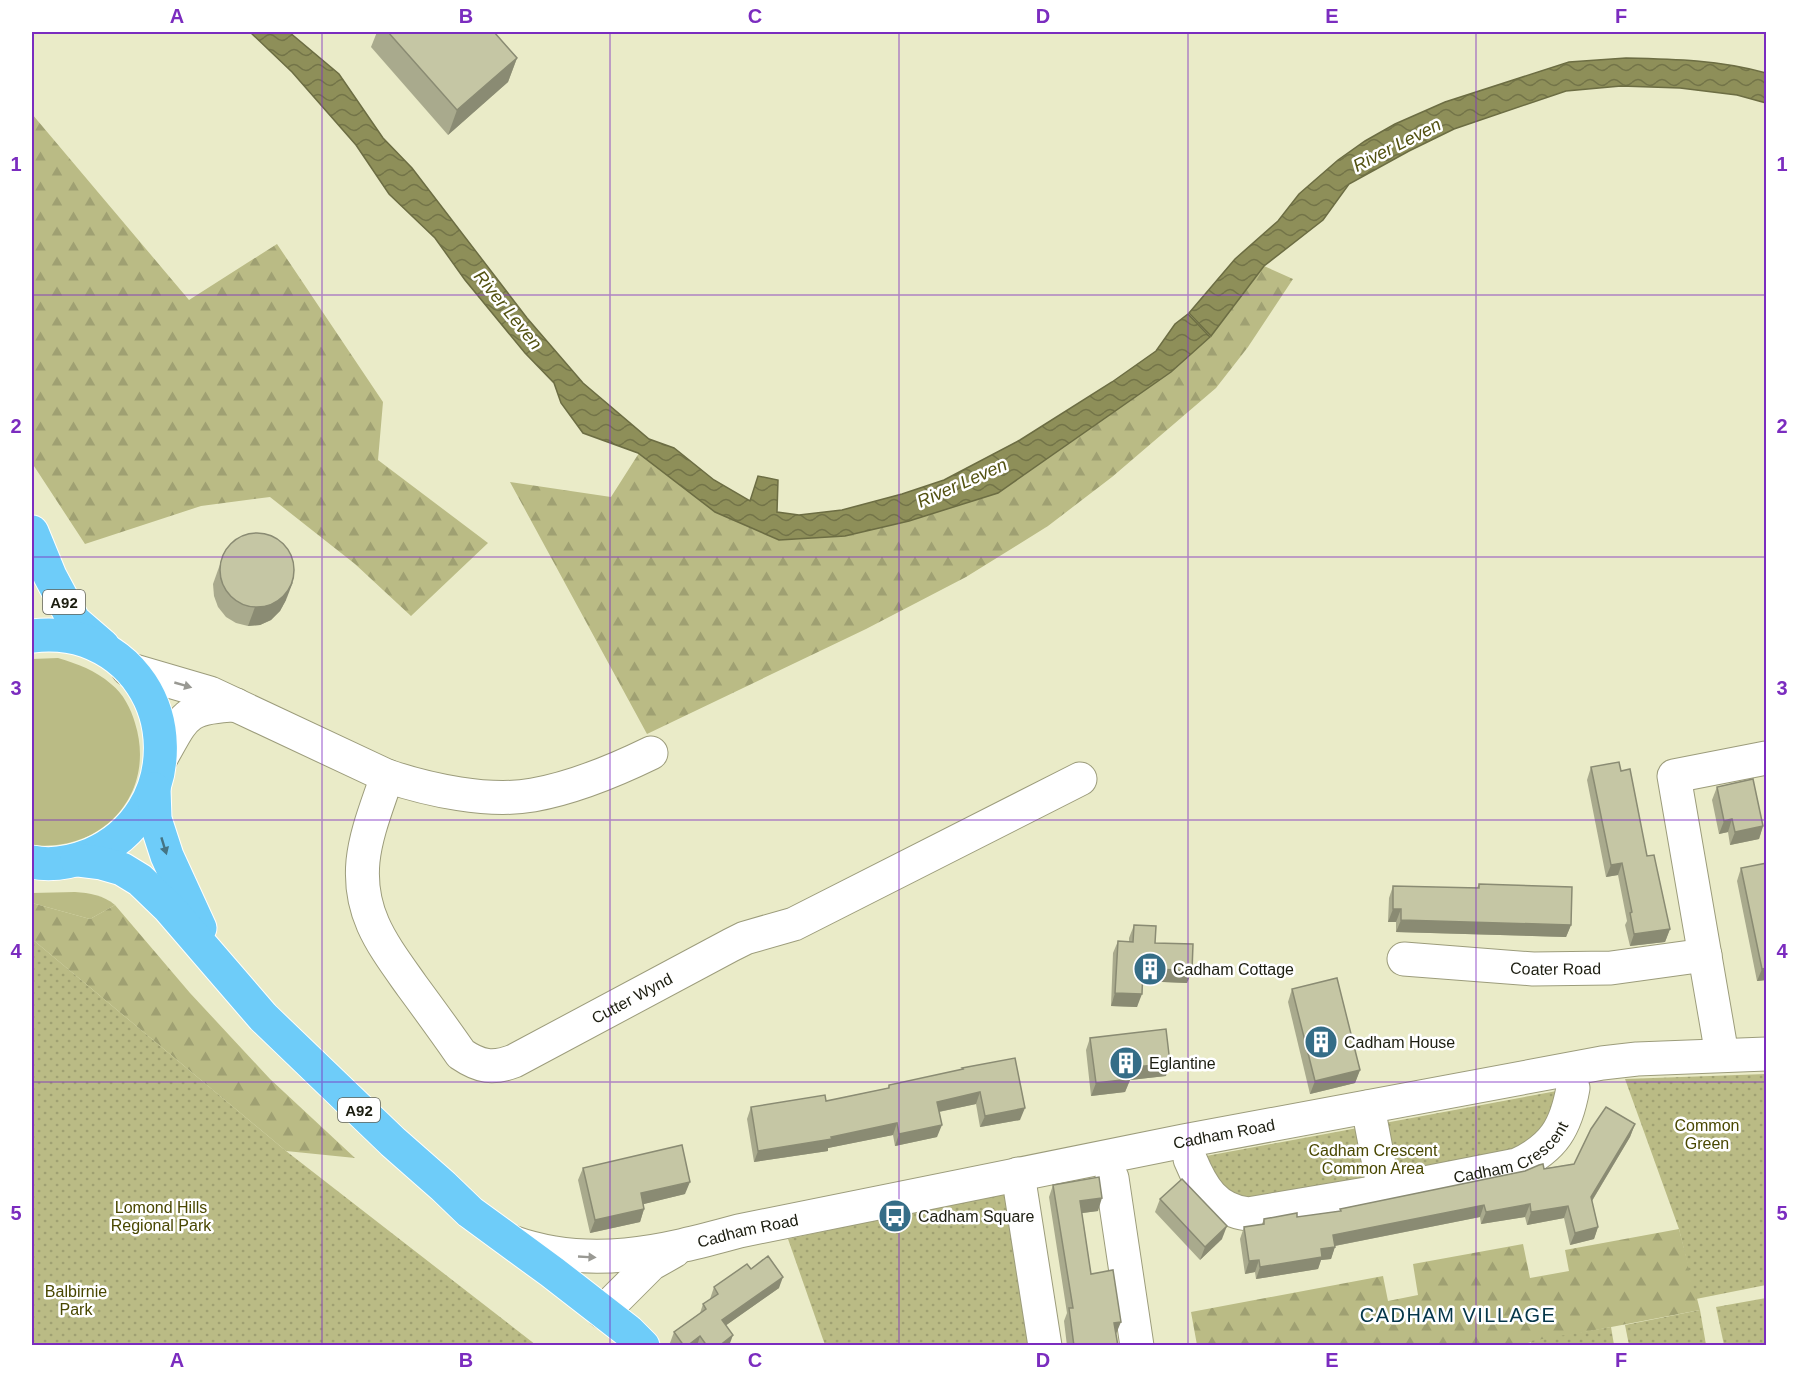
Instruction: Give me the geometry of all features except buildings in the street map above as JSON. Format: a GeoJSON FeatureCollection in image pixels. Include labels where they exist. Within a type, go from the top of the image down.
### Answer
{"type":"FeatureCollection","features":[{"type":"Feature","properties":{"kind":"highway","name":"A92"},"geometry":{"type":"LineString","coordinates":[[32,532],[50,576],[74,621],[138,679],[152,704],[160,730],[155,819],[167,855],[220,968]]}},
{"type":"Feature","properties":{"kind":"highway","name":"A92"},"geometry":{"type":"LineString","coordinates":[[32,636],[53,634],[86,641],[121,663]]}},
{"type":"Feature","properties":{"kind":"highway","name":"A92"},"geometry":{"type":"LineString","coordinates":[[76,860],[102,850],[124,834],[142,813],[158,774]]}},
{"type":"Feature","properties":{"kind":"highway","name":"A92"},"geometry":{"type":"LineString","coordinates":[[32,862],[42,864],[76,860],[101,863],[122,869],[140,880],[170,908],[263,1017],[385,1135],[470,1212],[628,1331],[643,1346]]}},
{"type":"Feature","properties":{"kind":"street"},"geometry":{"type":"LineString","coordinates":[[121,663],[210,693],[408,784],[483,796],[532,795],[571,785],[651,753]]}},
{"type":"Feature","properties":{"kind":"street"},"geometry":{"type":"LineString","coordinates":[[158,774],[182,720],[195,711],[217,706],[238,705]]}},
{"type":"Feature","properties":{"kind":"street"},"geometry":{"type":"LineString","coordinates":[[1722,1055],[1674,776],[1767,758]]}},
{"type":"Feature","properties":{"kind":"street","name":"Cutter Wynd"},"geometry":{"type":"LineString","coordinates":[[387,776],[367,835],[363,860],[363,895],[368,914],[381,943],[461,1054],[487,1067],[501,1066],[514,1061],[745,938],[794,924],[1080,779]]}},
{"type":"Feature","properties":{"kind":"street","name":"Coater Road"},"geometry":{"type":"LineString","coordinates":[[1404,959],[1533,969],[1611,968],[1705,955]]}},
{"type":"Feature","properties":{"kind":"street","name":"Cadham Road"},"geometry":{"type":"LineString","coordinates":[[510,1241],[560,1255],[593,1258],[687,1245],[739,1231],[1018,1174],[1602,1063],[1637,1059],[1767,1054]]}},
{"type":"Feature","properties":{"kind":"street","name":"Cadham Crescent"},"geometry":{"type":"LineString","coordinates":[[1190,1159],[1200,1184],[1208,1193],[1225,1208],[1238,1213],[1248,1214],[1384,1191],[1517,1165],[1535,1157],[1548,1146],[1558,1132],[1568,1113],[1573,1088]]}},
{"type":"Feature","properties":{"kind":"street"},"geometry":{"type":"LineString","coordinates":[[1368,1107],[1384,1191]]}},
{"type":"Feature","properties":{"kind":"street"},"geometry":{"type":"LineString","coordinates":[[1018,1174],[1046,1346]]}},
{"type":"Feature","properties":{"kind":"street"},"geometry":{"type":"LineString","coordinates":[[1112,1178],[1137,1346]]}},
{"type":"Feature","properties":{"kind":"street","name":"Cadham Road"},"geometry":{"type":"LineString","coordinates":[[603,1312],[651,1264],[687,1245]]}},
{"type":"Feature","properties":{"kind":"green space"},"geometry":{"type":"Polygon","coordinates":[[[32,114],[189,300],[277,244],[383,402],[378,460],[488,543],[411,616],[355,564],[270,497],[201,506],[85,544],[32,463],[32,114]]]}},
{"type":"Feature","properties":{"kind":"green space"},"geometry":{"type":"Polygon","coordinates":[[[1264,266],[1293,279],[1248,347],[1216,388],[1112,477],[1048,526],[966,577],[866,629],[647,734],[510,482],[611,497],[639,453],[715,512],[779,540],[998,493],[1171,372],[1211,336],[1264,266]]]}},
{"type":"Feature","properties":{"kind":"green space"},"geometry":{"type":"Polygon","coordinates":[[[58,658],[99,675],[123,697],[135,723],[140,749],[138,773],[131,794],[118,813],[102,828],[81,839],[58,845],[32,845],[32,659],[58,658]]]}},
{"type":"Feature","properties":{"kind":"green space"},"geometry":{"type":"Polygon","coordinates":[[[75,892],[96,895],[115,905],[90,919],[32,903],[32,893],[75,892]]]}},
{"type":"Feature","properties":{"kind":"green space"},"geometry":{"type":"Polygon","coordinates":[[[32,903],[90,919],[115,905],[190,993],[270,1079],[355,1158],[286,1151],[32,939],[32,903]]]}},
{"type":"Feature","properties":{"kind":"green space","name":"Lomond Hills Regional Park"},"geometry":{"type":"Polygon","coordinates":[[[32,939],[286,1151],[536,1345],[32,1345],[32,939]]]}},
{"type":"Feature","properties":{"kind":"green space","name":"Common Green"},"geometry":{"type":"Polygon","coordinates":[[[1766,1074],[1766,1285],[1696,1299],[1679,1229],[1625,1079],[1766,1074]]]}},
{"type":"Feature","properties":{"kind":"green space","name":"Cadham Crescent Common Area"},"geometry":{"type":"Polygon","coordinates":[[[1573,1088],[1548,1146],[1248,1214],[1190,1159],[1573,1088]]]}},
{"type":"Feature","properties":{"kind":"green space"},"geometry":{"type":"Polygon","coordinates":[[[1006,1192],[1032,1345],[825,1345],[788,1239],[1006,1192]]]}},
{"type":"Feature","properties":{"kind":"green space"},"geometry":{"type":"Polygon","coordinates":[[[1679,1229],[1700,1310],[1512,1346],[1197,1345],[1191,1312],[1383,1276],[1388,1301],[1418,1295],[1413,1264],[1523,1244],[1530,1278],[1569,1271],[1565,1250],[1679,1229]]]}},
{"type":"Feature","properties":{"kind":"green space"},"geometry":{"type":"Polygon","coordinates":[[[1766,1298],[1766,1345],[1724,1345],[1716,1307],[1766,1298]]]}},
{"type":"Feature","properties":{"kind":"green space"},"geometry":{"type":"Polygon","coordinates":[[[1700,1310],[1706,1345],[1629,1345],[1625,1325],[1700,1310]]]}},
{"type":"Feature","properties":{"kind":"green space"},"geometry":{"type":"Polygon","coordinates":[[[1611,1327],[1614,1345],[1531,1345],[1531,1341],[1611,1327]]]}},
{"type":"Feature","properties":{"kind":"water","name":"River Leven"},"geometry":{"type":"Polygon","coordinates":[[[250,32],[289,32],[339,74],[383,138],[412,168],[527,318],[583,383],[649,439],[674,448],[714,480],[750,501],[758,476],[778,480],[777,512],[799,515],[842,510],[944,480],[1020,440],[1112,382],[1156,351],[1175,324],[1188,314],[1210,337],[1171,372],[998,493],[909,521],[845,536],[779,540],[715,512],[638,453],[583,433],[561,403],[554,383],[525,353],[465,280],[435,238],[389,194],[356,145],[292,72],[250,32]]]}},
{"type":"Feature","properties":{"kind":"water","name":"River Leven"},"geometry":{"type":"Polygon","coordinates":[[[1626,58],[1714,63],[1766,73],[1766,103],[1737,95],[1680,88],[1621,86],[1566,91],[1454,129],[1349,184],[1323,220],[1264,266],[1211,336],[1189,313],[1235,259],[1278,221],[1299,194],[1338,160],[1365,141],[1395,124],[1445,102],[1569,62],[1626,58]]]}},
{"type":"Feature","properties":{"kind":"place","name":"Cadham Cottage"},"geometry":{"type":"Point","coordinates":[1150,969]}},
{"type":"Feature","properties":{"kind":"place","name":"Cadham House"},"geometry":{"type":"Point","coordinates":[1321,1042]}},
{"type":"Feature","properties":{"kind":"place","name":"Eglantine"},"geometry":{"type":"Point","coordinates":[1126,1063]}},
{"type":"Feature","properties":{"kind":"place","name":"Cadham Square"},"geometry":{"type":"Point","coordinates":[895,1216]}},
{"type":"Feature","properties":{"kind":"district","name":"CADHAM VILLAGE"},"geometry":{"type":"Point","coordinates":[1458,1315]}},
{"type":"Feature","properties":{"kind":"park label","name":"Balbirnie Park"},"geometry":{"type":"Point","coordinates":[76,1300]}}]}
